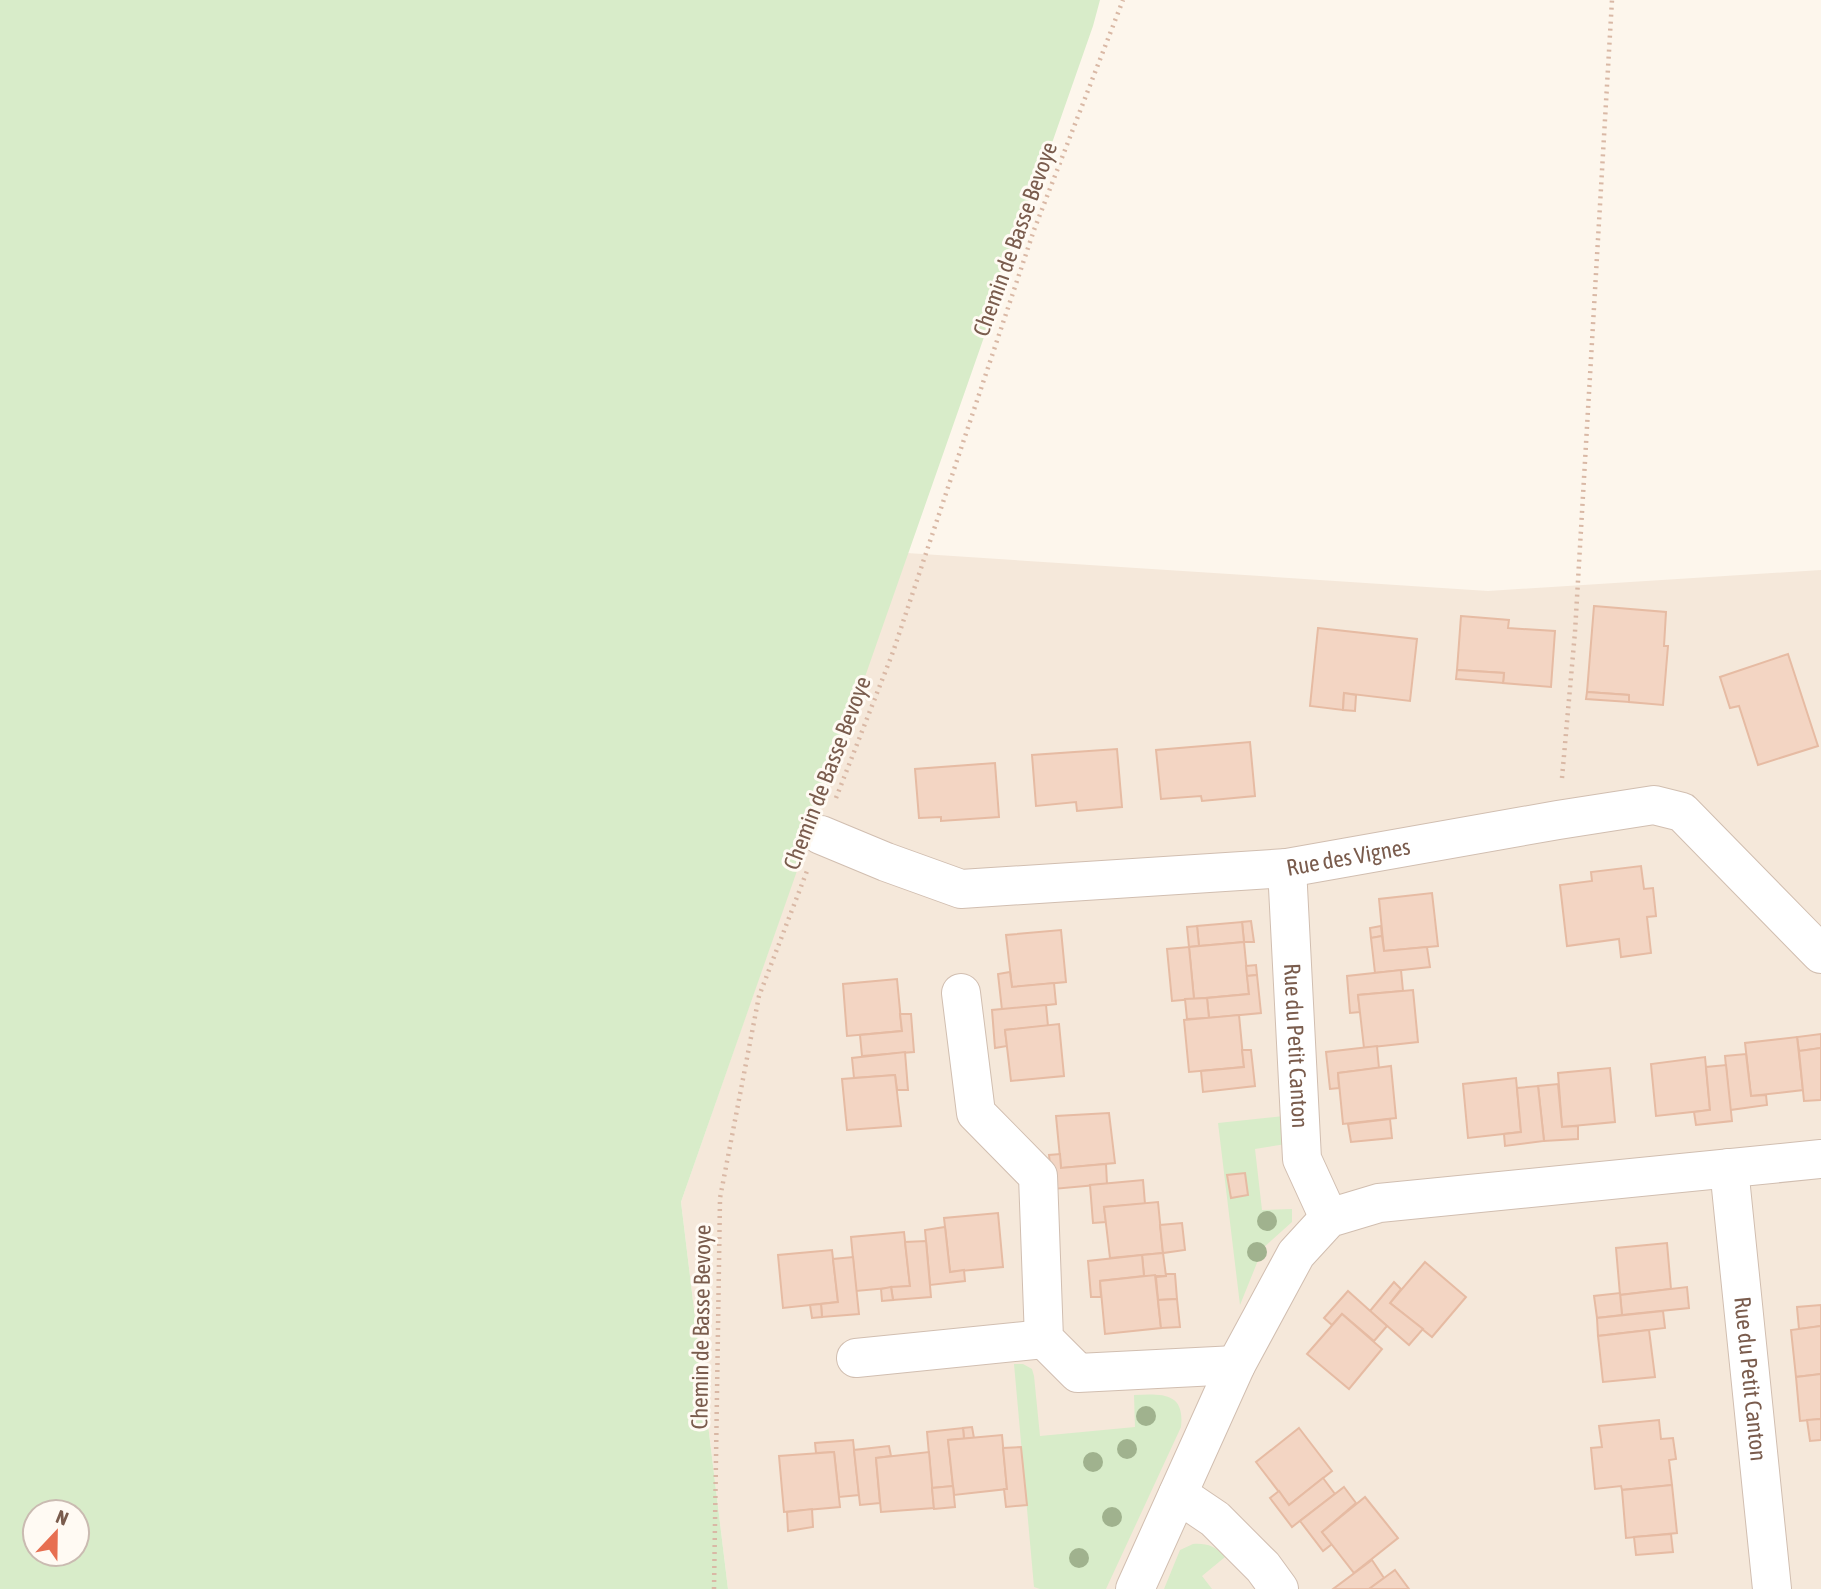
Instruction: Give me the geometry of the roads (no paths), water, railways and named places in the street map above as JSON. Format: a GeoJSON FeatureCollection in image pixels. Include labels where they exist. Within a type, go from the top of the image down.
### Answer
{"type":"FeatureCollection","features":[{"type":"Feature","properties":{"kind":"street","name":"Rue des Vignes"},"geometry":{"type":"LineString","coordinates":[[821,835],[961,889],[1287,868],[1654,805],[1682,812],[1821,954]]}},
{"type":"Feature","properties":{"kind":"street","name":"Rue du Petit Canton"},"geometry":{"type":"LineString","coordinates":[[1287,868],[1302,1159],[1329,1218]]}},
{"type":"Feature","properties":{"kind":"street"},"geometry":{"type":"LineString","coordinates":[[961,993],[976,1114],[1038,1176],[1044,1339],[1078,1373],[1236,1366]]}},
{"type":"Feature","properties":{"kind":"street"},"geometry":{"type":"LineString","coordinates":[[1136,1589],[1236,1366],[1296,1254],[1329,1218],[1379,1203],[1821,1159]]}},
{"type":"Feature","properties":{"kind":"street","name":"Rue du Petit Canton"},"geometry":{"type":"LineString","coordinates":[[1729,1168],[1772,1589]]}},
{"type":"Feature","properties":{"kind":"street"},"geometry":{"type":"LineString","coordinates":[[856,1358],[1044,1339]]}},
{"type":"Feature","properties":{"kind":"street"},"geometry":{"type":"LineString","coordinates":[[1178,1494],[1215,1519],[1263,1567],[1279,1589]]}}]}
